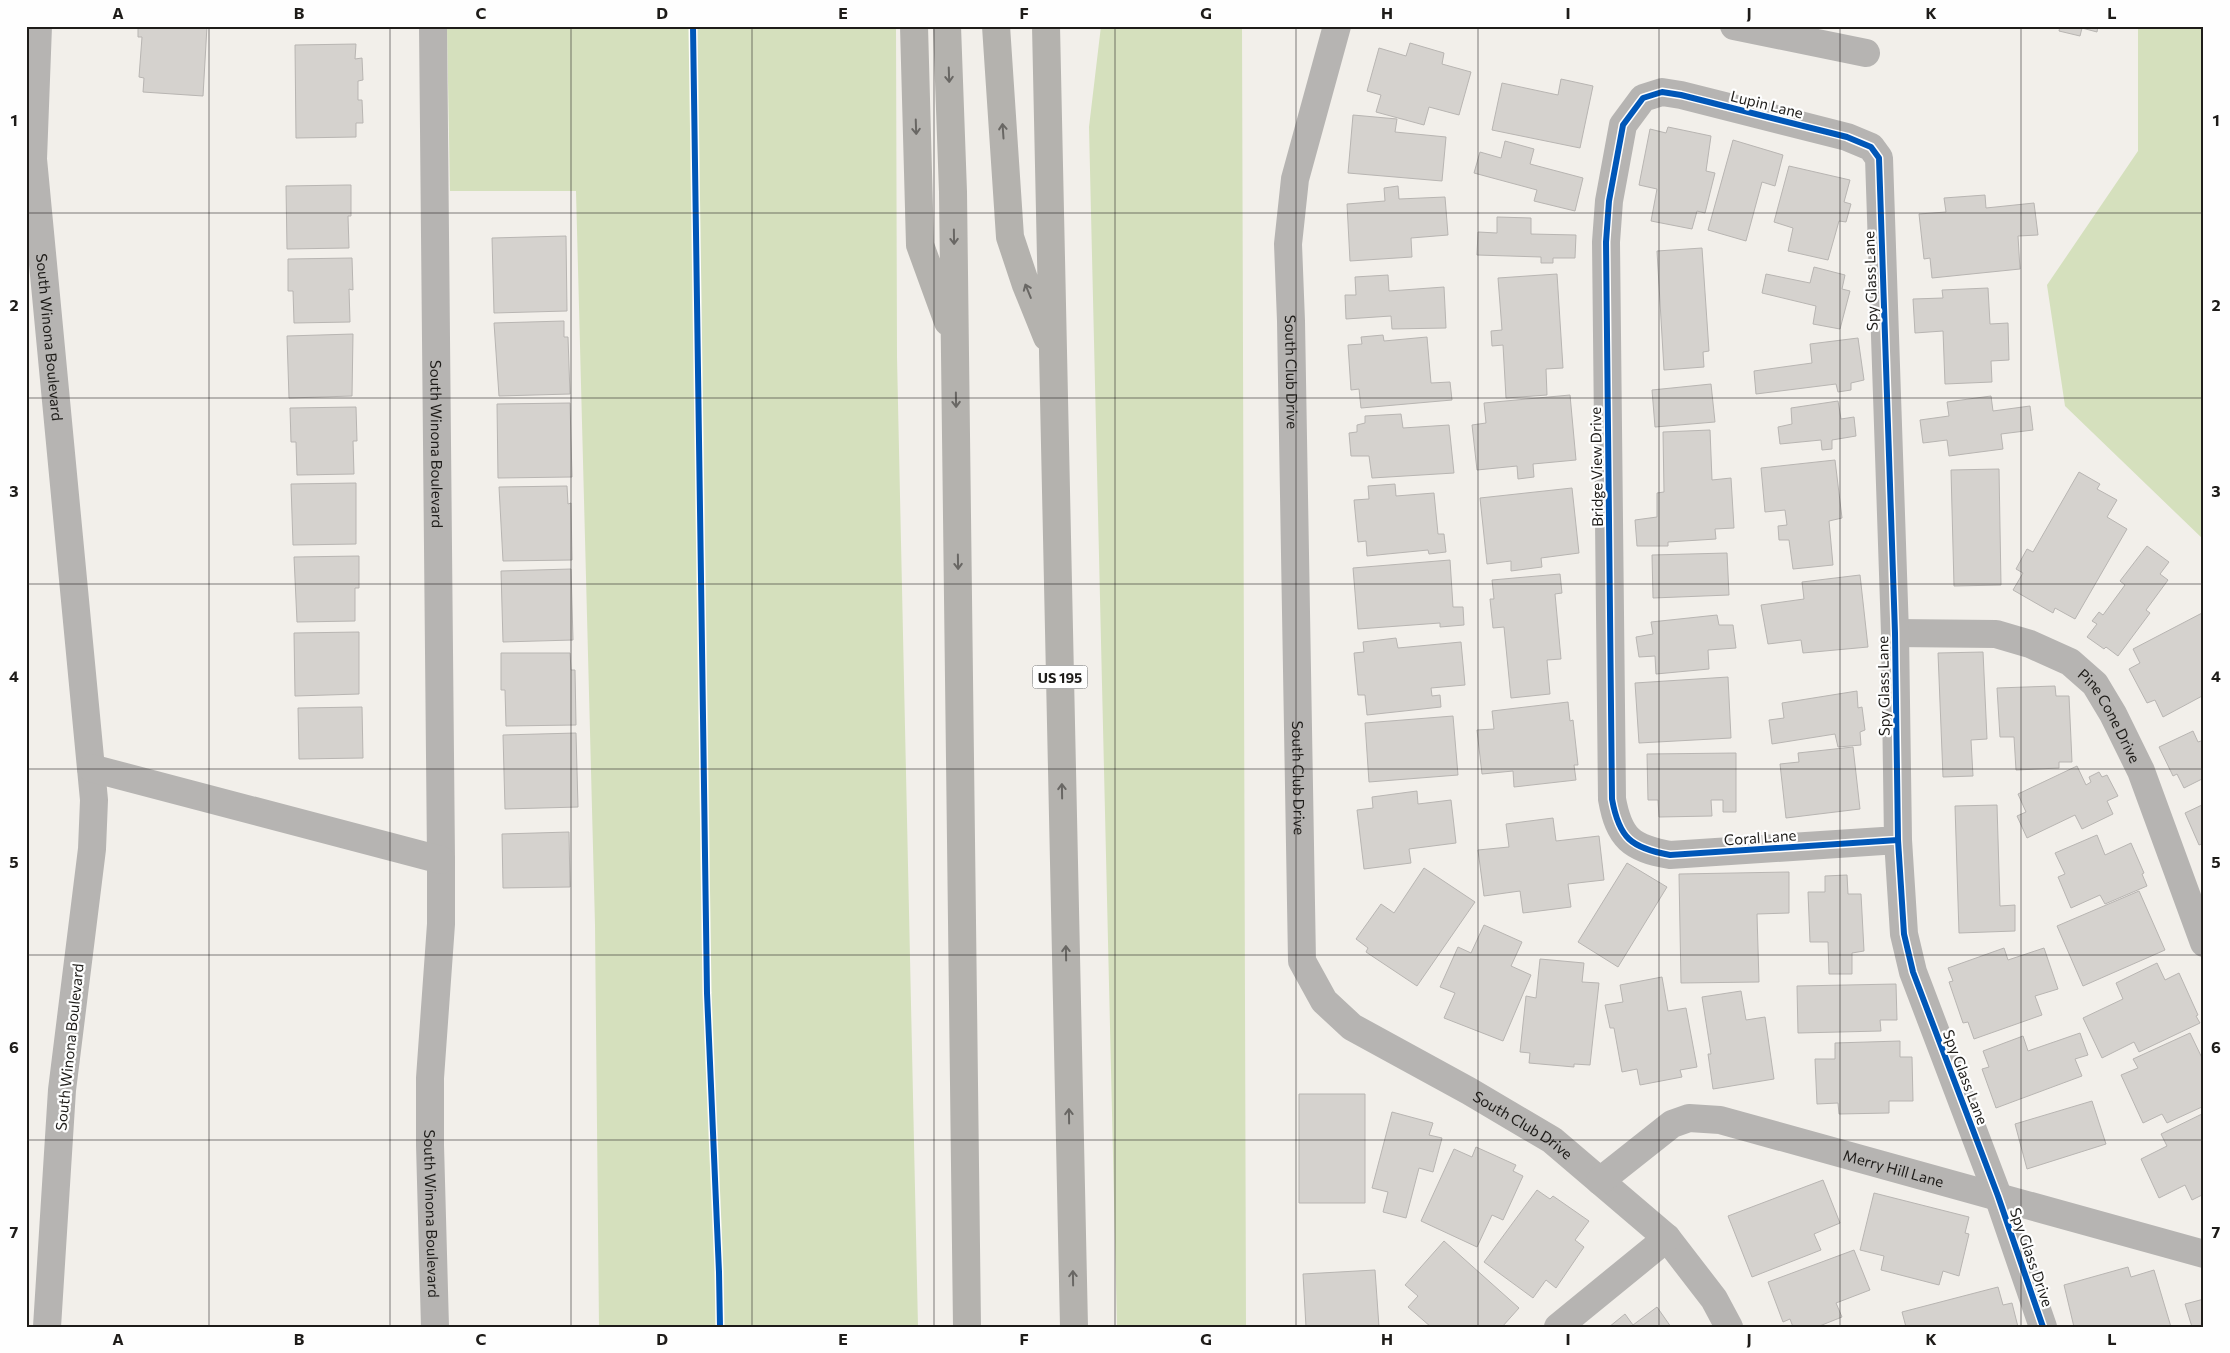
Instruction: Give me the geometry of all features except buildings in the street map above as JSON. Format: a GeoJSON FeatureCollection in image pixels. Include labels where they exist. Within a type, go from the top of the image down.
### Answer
{"type":"FeatureCollection","features":[{"type":"Feature","properties":{"kind":"highway"},"geometry":{"type":"LineString","coordinates":[[914,26],[920,245],[955,342]]}},
{"type":"Feature","properties":{"kind":"highway"},"geometry":{"type":"LineString","coordinates":[[947,26],[953,192],[967,1327]]}},
{"type":"Feature","properties":{"kind":"highway"},"geometry":{"type":"LineString","coordinates":[[996,26],[1010,237],[1026,285],[1053,352]]}},
{"type":"Feature","properties":{"kind":"highway","name":"US 195"},"geometry":{"type":"LineString","coordinates":[[1046,26],[1074,1327]]}},
{"type":"Feature","properties":{"kind":"street","name":"South Winona Boulevard"},"geometry":{"type":"LineString","coordinates":[[38,26],[33,159],[94,800],[92,849],[62,1090],[47,1327]]}},
{"type":"Feature","properties":{"kind":"street","name":"South Winona Boulevard"},"geometry":{"type":"LineString","coordinates":[[432,26],[441,860],[441,924],[430,1078],[435,1327]]}},
{"type":"Feature","properties":{"kind":"street","name":"South Club Drive"},"geometry":{"type":"LineString","coordinates":[[1337,26],[1295,179],[1288,244],[1302,961],[1324,1001],[1352,1027],[1469,1091],[1552,1140],[1667,1238],[1714,1299],[1729,1327]]}},
{"type":"Feature","properties":{"kind":"street"},"geometry":{"type":"LineString","coordinates":[[1734,26],[1866,53]]}},
{"type":"Feature","properties":{"kind":"street","name":"Lupin Lane"},"geometry":{"type":"LineString","coordinates":[[1643,98],[1662,92],[1681,95],[1847,137],[1871,147],[1878,158]]}},
{"type":"Feature","properties":{"kind":"street","name":"Bridge View Drive"},"geometry":{"type":"LineString","coordinates":[[1627,840],[1616,819],[1612,799],[1606,242],[1609,201],[1624,125],[1643,98]]}},
{"type":"Feature","properties":{"kind":"street","name":"Spy Glass Lane"},"geometry":{"type":"LineString","coordinates":[[1878,158],[1895,633],[1898,840],[1904,934],[1913,972],[1998,1196]]}},
{"type":"Feature","properties":{"kind":"street","name":"Pine Cone Drive"},"geometry":{"type":"LineString","coordinates":[[1895,633],[1996,634],[2030,644],[2070,662],[2095,684],[2114,714],[2141,772],[2204,943]]}},
{"type":"Feature","properties":{"kind":"street"},"geometry":{"type":"LineString","coordinates":[[91,768],[441,860]]}},
{"type":"Feature","properties":{"kind":"street","name":"Coral Lane"},"geometry":{"type":"LineString","coordinates":[[1627,840],[1650,852],[1670,855],[1898,840]]}},
{"type":"Feature","properties":{"kind":"street","name":"Merry Hill Lane"},"geometry":{"type":"LineString","coordinates":[[1600,1181],[1672,1124],[1689,1118],[1720,1120],[2204,1254]]}},
{"type":"Feature","properties":{"kind":"street","name":"Spy Glass Drive"},"geometry":{"type":"LineString","coordinates":[[1998,1196],[2043,1327]]}},
{"type":"Feature","properties":{"kind":"street"},"geometry":{"type":"LineString","coordinates":[[1558,1327],[1667,1238]]}},
{"type":"Feature","properties":{"kind":"green space"},"geometry":{"type":"Polygon","coordinates":[[[447,26],[896,26],[897,357],[918,1327],[599,1327],[595,925],[576,191],[450,191],[447,26]]]}},
{"type":"Feature","properties":{"kind":"green space"},"geometry":{"type":"Polygon","coordinates":[[[1101,26],[1242,26],[1246,1327],[1117,1327],[1089,127],[1101,26]]]}},
{"type":"Feature","properties":{"kind":"green space"},"geometry":{"type":"Polygon","coordinates":[[[2138,26],[2204,26],[2204,540],[2065,406],[2047,285],[2138,151],[2138,26]]]}},
{"type":"Feature","properties":{"kind":"cycle path"},"geometry":{"type":"LineString","coordinates":[[693,26],[707,993],[720,1327]]}},
{"type":"Feature","properties":{"kind":"cycle path"},"geometry":{"type":"LineString","coordinates":[[1898,840],[1670,855],[1645,849],[1629,839],[1623,832],[1615,812],[1612,799],[1606,242],[1609,201],[1623,125],[1643,98],[1662,92],[1681,95],[1847,137],[1871,147],[1879,158],[1895,633],[1898,840],[1904,934],[1913,972],[1998,1196],[2043,1327]]}}]}
